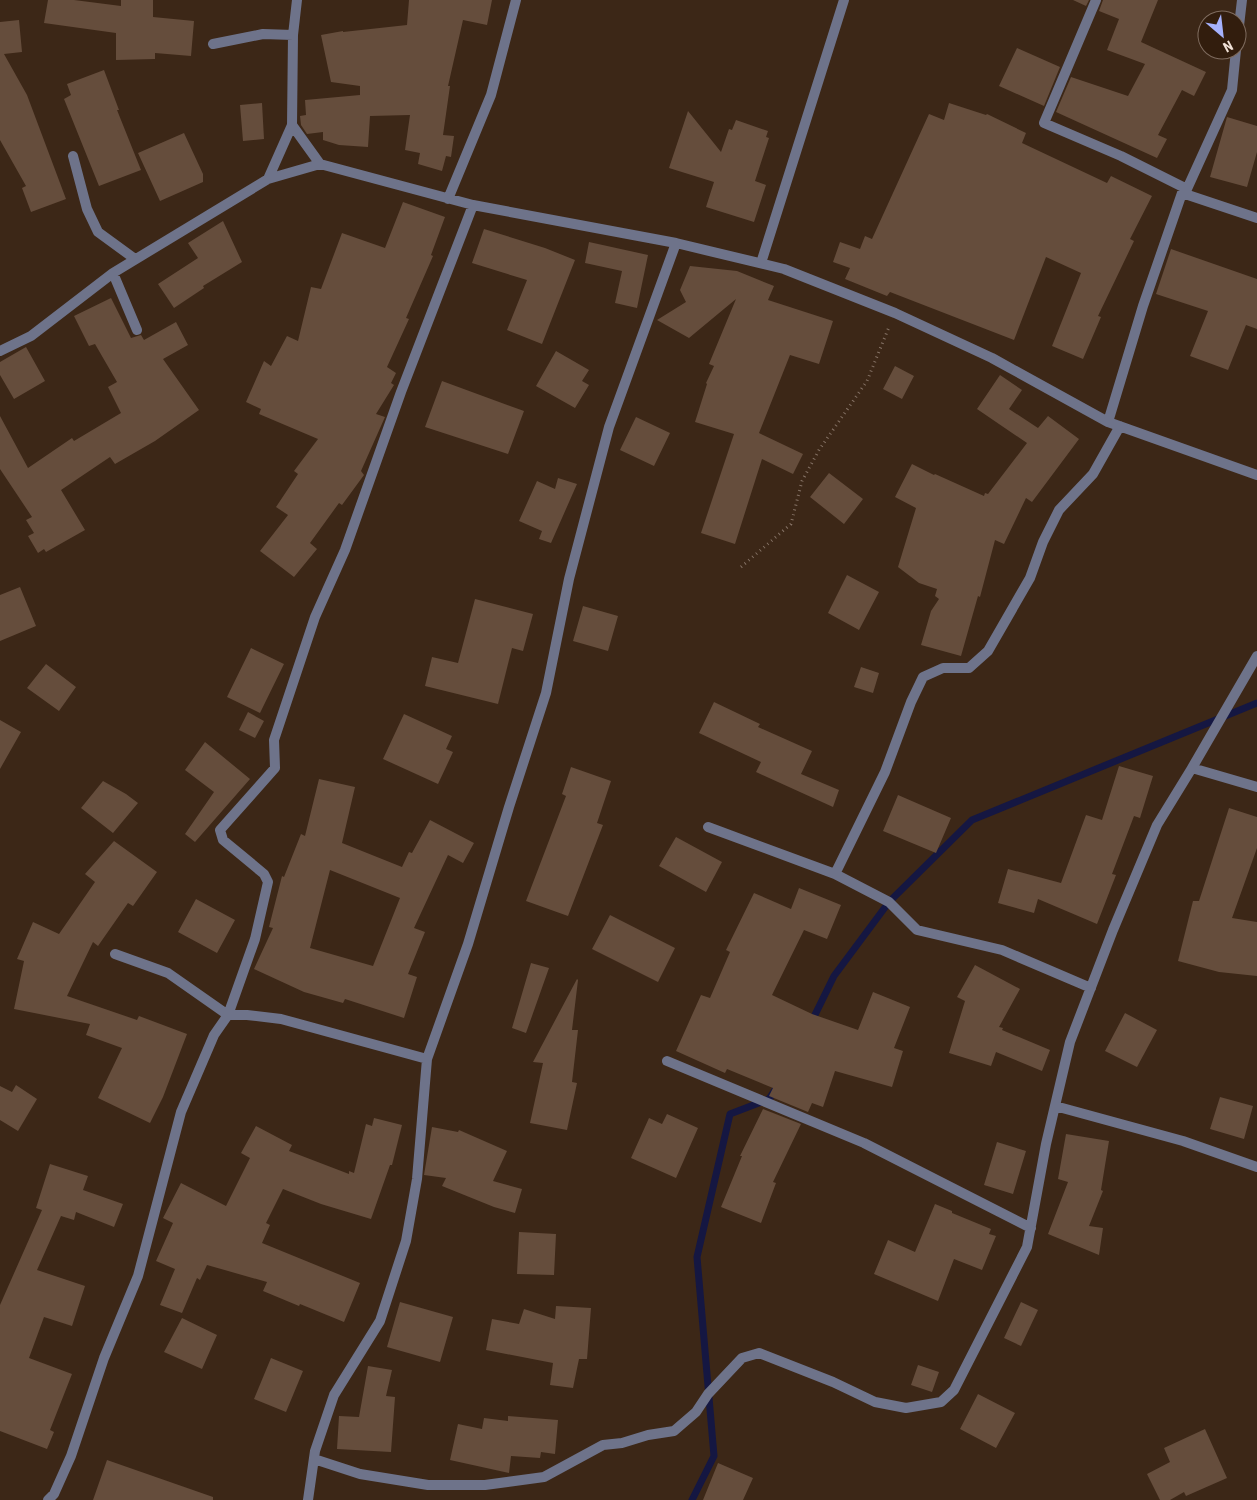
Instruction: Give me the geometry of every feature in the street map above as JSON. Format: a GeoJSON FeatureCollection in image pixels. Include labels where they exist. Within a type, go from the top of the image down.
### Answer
{"type":"FeatureCollection","features":[{"type":"Feature","properties":{"kind":"street"},"geometry":{"type":"LineString","coordinates":[[268,179],[292,125],[293,34],[297,0]]}},
{"type":"Feature","properties":{"kind":"street"},"geometry":{"type":"LineString","coordinates":[[448,199],[491,95],[516,0]]}},
{"type":"Feature","properties":{"kind":"street"},"geometry":{"type":"LineString","coordinates":[[761,263],[844,0]]}},
{"type":"Feature","properties":{"kind":"street"},"geometry":{"type":"LineString","coordinates":[[1096,0],[1044,123],[1121,156],[1185,191],[1257,218]]}},
{"type":"Feature","properties":{"kind":"street"},"geometry":{"type":"LineString","coordinates":[[212,44],[263,34],[293,34]]}},
{"type":"Feature","properties":{"kind":"street"},"geometry":{"type":"LineString","coordinates":[[1108,422],[1143,306],[1185,191],[1232,90],[1235,60]]}},
{"type":"Feature","properties":{"kind":"street"},"geometry":{"type":"LineString","coordinates":[[292,125],[320,164]]}},
{"type":"Feature","properties":{"kind":"street"},"geometry":{"type":"LineString","coordinates":[[73,156],[87,209],[98,232],[135,259]]}},
{"type":"Feature","properties":{"kind":"street"},"geometry":{"type":"LineString","coordinates":[[0,351],[31,336],[113,273],[268,179],[320,164],[473,205],[676,243],[784,269],[896,313],[992,358],[1108,422],[1257,475]]}},
{"type":"Feature","properties":{"kind":"street"},"geometry":{"type":"LineString","coordinates":[[48,1500],[54,1494],[71,1456],[104,1358],[138,1276],[181,1112],[214,1035],[228,1016],[255,939],[268,882],[264,874],[223,840],[220,830],[275,768],[274,740],[315,617],[345,550],[401,392],[473,205]]}},
{"type":"Feature","properties":{"kind":"street"},"geometry":{"type":"LineString","coordinates":[[308,1500],[314,1460],[334,1395],[380,1321],[406,1241],[417,1179],[428,1060],[468,944],[509,807],[546,693],[569,579],[610,427],[676,243]]}},
{"type":"Feature","properties":{"kind":"street"},"geometry":{"type":"LineString","coordinates":[[113,273],[137,330]]}},
{"type":"Feature","properties":{"kind":"street"},"geometry":{"type":"LineString","coordinates":[[835,874],[886,772],[911,702],[923,677],[943,668],[969,668],[988,651],[1030,578],[1043,542],[1059,510],[1093,474],[1120,426]]}},
{"type":"Feature","properties":{"kind":"street"},"geometry":{"type":"LineString","coordinates":[[314,1460],[360,1474],[428,1485],[485,1485],[544,1477],[603,1445],[622,1443],[648,1435],[674,1431],[696,1412],[708,1394],[742,1358],[759,1353],[834,1382],[875,1402],[906,1408],[941,1402],[954,1390],[1027,1247],[1055,1106],[1070,1042],[1157,825],[1257,656]]}},
{"type":"Feature","properties":{"kind":"street"},"geometry":{"type":"LineString","coordinates":[[1192,768],[1257,787]]}},
{"type":"Feature","properties":{"kind":"street"},"geometry":{"type":"LineString","coordinates":[[708,827],[835,874],[889,902],[917,930],[1002,950],[1091,988]]}},
{"type":"Feature","properties":{"kind":"street"},"geometry":{"type":"LineString","coordinates":[[115,954],[168,973],[228,1016],[247,1015],[281,1019],[428,1060]]}},
{"type":"Feature","properties":{"kind":"street"},"geometry":{"type":"LineString","coordinates":[[667,1061],[864,1143],[1030,1228]]}},
{"type":"Feature","properties":{"kind":"street"},"geometry":{"type":"LineString","coordinates":[[1055,1106],[1183,1141],[1257,1167]]}},
{"type":"Feature","properties":{"kind":"path"},"geometry":{"type":"LineString","coordinates":[[741,567],[791,524],[802,481],[819,450],[867,381],[896,313]]}},
{"type":"Feature","properties":{"kind":"building"},"geometry":{"type":"Polygon","coordinates":[[[48,0],[74,0],[121,6],[121,0],[153,0],[153,17],[194,21],[191,56],[155,53],[155,59],[116,60],[116,33],[44,23],[48,0]]]}},
{"type":"Feature","properties":{"kind":"building"},"geometry":{"type":"Polygon","coordinates":[[[409,0],[492,0],[487,25],[463,20],[448,86],[450,86],[443,135],[454,136],[451,157],[446,156],[442,171],[418,164],[420,153],[405,150],[410,115],[370,116],[368,147],[339,145],[323,140],[323,132],[307,134],[301,125],[300,116],[306,115],[305,100],[360,95],[360,86],[331,82],[321,35],[407,25],[409,0]]]}},
{"type":"Feature","properties":{"kind":"building"},"geometry":{"type":"Polygon","coordinates":[[[1073,0],[1089,0],[1086,6],[1073,0]]]}},
{"type":"Feature","properties":{"kind":"building"},"geometry":{"type":"Polygon","coordinates":[[[1103,0],[1158,0],[1141,42],[1206,72],[1194,96],[1182,90],[1158,135],[1167,139],[1157,158],[1056,112],[1071,77],[1128,96],[1145,64],[1107,50],[1119,19],[1099,11],[1103,0]]]}},
{"type":"Feature","properties":{"kind":"building"},"geometry":{"type":"Polygon","coordinates":[[[19,20],[22,52],[4,54],[27,95],[66,199],[31,212],[22,188],[26,186],[0,140],[0,22],[19,20]]]}},
{"type":"Feature","properties":{"kind":"building"},"geometry":{"type":"Polygon","coordinates":[[[1017,48],[1060,67],[1044,106],[999,86],[1017,48]]]}},
{"type":"Feature","properties":{"kind":"building"},"geometry":{"type":"Polygon","coordinates":[[[104,70],[119,110],[117,110],[141,170],[99,186],[64,99],[71,95],[67,84],[104,70]]]}},
{"type":"Feature","properties":{"kind":"building"},"geometry":{"type":"Polygon","coordinates":[[[262,103],[264,139],[243,141],[240,105],[262,103]]]}},
{"type":"Feature","properties":{"kind":"building"},"geometry":{"type":"Polygon","coordinates":[[[949,103],[987,114],[1026,133],[1022,143],[1107,183],[1111,176],[1152,196],[1130,239],[1134,241],[1098,316],[1101,317],[1083,359],[1052,346],[1081,273],[1046,257],[1014,340],[890,292],[887,296],[845,279],[850,268],[833,262],[840,242],[860,249],[865,236],[872,239],[929,114],[944,120],[949,103]]]}},
{"type":"Feature","properties":{"kind":"building"},"geometry":{"type":"Polygon","coordinates":[[[688,111],[721,152],[729,129],[732,130],[736,120],[768,131],[766,137],[769,138],[755,181],[766,185],[754,222],[706,207],[714,182],[669,168],[688,111]]]}},
{"type":"Feature","properties":{"kind":"building"},"geometry":{"type":"Polygon","coordinates":[[[1227,117],[1257,126],[1257,152],[1247,187],[1210,177],[1227,117]]]}},
{"type":"Feature","properties":{"kind":"building"},"geometry":{"type":"Polygon","coordinates":[[[184,133],[203,174],[203,182],[160,201],[138,153],[184,133]]]}},
{"type":"Feature","properties":{"kind":"building"},"geometry":{"type":"Polygon","coordinates":[[[403,202],[445,217],[431,255],[433,256],[406,318],[409,319],[387,367],[396,373],[391,383],[394,385],[376,414],[385,417],[361,471],[364,475],[342,505],[339,503],[310,543],[317,549],[294,577],[260,551],[288,515],[276,507],[298,474],[294,471],[318,439],[259,414],[261,409],[246,402],[264,361],[271,366],[287,336],[298,341],[311,287],[321,289],[342,233],[385,248],[403,202]]]}},
{"type":"Feature","properties":{"kind":"building"},"geometry":{"type":"Polygon","coordinates":[[[223,221],[242,262],[203,286],[204,288],[174,308],[158,284],[198,258],[188,243],[223,221]]]}},
{"type":"Feature","properties":{"kind":"building"},"geometry":{"type":"Polygon","coordinates":[[[484,229],[545,248],[575,260],[542,344],[507,330],[527,280],[472,263],[484,229]]]}},
{"type":"Feature","properties":{"kind":"building"},"geometry":{"type":"Polygon","coordinates":[[[589,242],[648,255],[637,308],[615,303],[622,271],[585,263],[589,242]]]}},
{"type":"Feature","properties":{"kind":"building"},"geometry":{"type":"Polygon","coordinates":[[[1171,249],[1257,279],[1257,329],[1246,325],[1228,370],[1190,356],[1208,311],[1156,294],[1171,249]]]}},
{"type":"Feature","properties":{"kind":"building"},"geometry":{"type":"Polygon","coordinates":[[[690,266],[737,271],[774,286],[768,300],[833,321],[819,364],[790,355],[759,433],[803,454],[793,474],[762,459],[735,544],[701,533],[734,434],[695,422],[706,383],[714,366],[709,364],[736,299],[689,338],[657,320],[686,302],[680,290],[690,266]]]}},
{"type":"Feature","properties":{"kind":"building"},"geometry":{"type":"Polygon","coordinates":[[[111,298],[131,338],[141,335],[144,340],[176,322],[188,345],[163,359],[199,410],[155,441],[115,464],[110,457],[61,490],[85,530],[46,552],[44,549],[38,553],[28,536],[34,533],[26,520],[32,517],[0,469],[0,416],[28,468],[72,438],[74,441],[121,413],[108,387],[117,382],[95,344],[89,346],[74,316],[111,298]]]}},
{"type":"Feature","properties":{"kind":"building"},"geometry":{"type":"Polygon","coordinates":[[[26,347],[45,381],[14,399],[0,375],[0,362],[26,347]]]}},
{"type":"Feature","properties":{"kind":"building"},"geometry":{"type":"Polygon","coordinates":[[[556,351],[589,370],[582,381],[589,385],[575,408],[536,386],[556,351]]]}},
{"type":"Feature","properties":{"kind":"building"},"geometry":{"type":"Polygon","coordinates":[[[895,366],[914,376],[902,399],[883,389],[895,366]]]}},
{"type":"Feature","properties":{"kind":"building"},"geometry":{"type":"Polygon","coordinates":[[[1000,375],[1022,390],[1009,409],[1038,428],[1048,416],[1079,439],[1032,502],[1026,498],[1004,544],[995,540],[980,597],[978,596],[961,656],[921,645],[931,611],[939,599],[935,596],[937,589],[919,583],[898,567],[916,508],[895,497],[912,464],[984,496],[985,493],[988,494],[1027,443],[977,409],[1000,375]]]}},
{"type":"Feature","properties":{"kind":"building"},"geometry":{"type":"Polygon","coordinates":[[[442,381],[524,411],[508,454],[425,427],[442,381]]]}},
{"type":"Feature","properties":{"kind":"building"},"geometry":{"type":"Polygon","coordinates":[[[636,417],[670,433],[654,466],[620,450],[636,417]]]}},
{"type":"Feature","properties":{"kind":"building"},"geometry":{"type":"Polygon","coordinates":[[[829,473],[863,499],[844,524],[810,497],[829,473]]]}},
{"type":"Feature","properties":{"kind":"building"},"geometry":{"type":"Polygon","coordinates":[[[558,478],[577,484],[551,543],[539,539],[542,531],[519,521],[537,481],[555,489],[558,478]]]}},
{"type":"Feature","properties":{"kind":"building"},"geometry":{"type":"Polygon","coordinates":[[[847,575],[879,592],[859,630],[828,613],[847,575]]]}},
{"type":"Feature","properties":{"kind":"building"},"geometry":{"type":"Polygon","coordinates":[[[20,587],[36,626],[0,641],[0,595],[20,587]]]}},
{"type":"Feature","properties":{"kind":"building"},"geometry":{"type":"Polygon","coordinates":[[[475,599],[533,614],[523,651],[512,648],[498,704],[425,686],[432,657],[458,663],[475,599]]]}},
{"type":"Feature","properties":{"kind":"building"},"geometry":{"type":"Polygon","coordinates":[[[583,606],[618,616],[608,651],[573,641],[583,606]]]}},
{"type":"Feature","properties":{"kind":"building"},"geometry":{"type":"Polygon","coordinates":[[[251,648],[284,664],[260,713],[227,697],[251,648]]]}},
{"type":"Feature","properties":{"kind":"building"},"geometry":{"type":"Polygon","coordinates":[[[46,664],[76,687],[59,711],[27,688],[46,664]]]}},
{"type":"Feature","properties":{"kind":"building"},"geometry":{"type":"Polygon","coordinates":[[[861,667],[879,673],[873,693],[854,687],[861,667]]]}},
{"type":"Feature","properties":{"kind":"building"},"geometry":{"type":"Polygon","coordinates":[[[714,702],[760,724],[758,727],[812,751],[801,774],[839,790],[833,807],[756,772],[761,762],[699,733],[714,702]]]}},
{"type":"Feature","properties":{"kind":"building"},"geometry":{"type":"Polygon","coordinates":[[[248,712],[264,721],[255,738],[239,730],[248,712]]]}},
{"type":"Feature","properties":{"kind":"building"},"geometry":{"type":"Polygon","coordinates":[[[404,714],[452,736],[446,749],[453,752],[438,784],[383,759],[404,714]]]}},
{"type":"Feature","properties":{"kind":"building"},"geometry":{"type":"Polygon","coordinates":[[[0,720],[21,732],[0,769],[0,720]]]}},
{"type":"Feature","properties":{"kind":"building"},"geometry":{"type":"Polygon","coordinates":[[[205,742],[250,779],[195,842],[185,834],[214,792],[185,770],[205,742]]]}},
{"type":"Feature","properties":{"kind":"building"},"geometry":{"type":"Polygon","coordinates":[[[1119,766],[1153,776],[1140,818],[1134,816],[1112,874],[1116,875],[1097,924],[1038,899],[1034,913],[998,903],[1008,869],[1061,883],[1086,815],[1102,820],[1119,766]]]}},
{"type":"Feature","properties":{"kind":"building"},"geometry":{"type":"Polygon","coordinates":[[[571,767],[611,781],[597,823],[603,825],[568,916],[526,901],[566,796],[562,794],[571,767]]]}},
{"type":"Feature","properties":{"kind":"building"},"geometry":{"type":"Polygon","coordinates":[[[319,779],[355,787],[342,843],[402,867],[409,852],[412,853],[430,820],[474,843],[463,863],[448,855],[414,928],[425,932],[408,974],[417,977],[404,1018],[345,999],[343,1003],[304,992],[254,969],[273,928],[269,927],[282,876],[284,877],[301,834],[305,836],[319,779]],[[330,870],[310,948],[373,966],[400,898],[330,870]]]}},
{"type":"Feature","properties":{"kind":"building"},"geometry":{"type":"Polygon","coordinates":[[[103,781],[138,803],[113,833],[81,808],[103,781]]]}},
{"type":"Feature","properties":{"kind":"building"},"geometry":{"type":"Polygon","coordinates":[[[898,795],[951,818],[936,853],[883,831],[898,795]]]}},
{"type":"Feature","properties":{"kind":"building"},"geometry":{"type":"Polygon","coordinates":[[[1229,808],[1257,817],[1257,848],[1232,918],[1257,922],[1257,976],[1219,972],[1178,961],[1193,901],[1199,901],[1229,808]]]}},
{"type":"Feature","properties":{"kind":"building"},"geometry":{"type":"Polygon","coordinates":[[[676,837],[722,862],[706,892],[659,866],[676,837]]]}},
{"type":"Feature","properties":{"kind":"building"},"geometry":{"type":"Polygon","coordinates":[[[114,841],[157,872],[133,906],[128,903],[98,946],[93,942],[67,996],[137,1020],[139,1016],[187,1034],[163,1097],[150,1123],[98,1098],[122,1048],[86,1035],[90,1024],[14,1009],[24,961],[17,959],[33,922],[59,934],[95,882],[85,874],[114,841]]]}},
{"type":"Feature","properties":{"kind":"building"},"geometry":{"type":"Polygon","coordinates":[[[799,888],[841,905],[827,939],[804,930],[772,995],[812,1014],[858,1030],[873,992],[910,1007],[894,1048],[903,1051],[892,1087],[835,1071],[823,1107],[812,1103],[808,1112],[769,1096],[773,1088],[727,1069],[725,1073],[676,1051],[701,995],[710,998],[730,952],[726,950],[754,893],[791,909],[799,888]]]}},
{"type":"Feature","properties":{"kind":"building"},"geometry":{"type":"Polygon","coordinates":[[[196,899],[235,920],[217,953],[178,932],[196,899]]]}},
{"type":"Feature","properties":{"kind":"building"},"geometry":{"type":"Polygon","coordinates":[[[610,915],[675,948],[658,982],[592,949],[610,915]]]}},
{"type":"Feature","properties":{"kind":"building"},"geometry":{"type":"Polygon","coordinates":[[[531,963],[549,968],[526,1033],[512,1028],[531,963]]]}},
{"type":"Feature","properties":{"kind":"building"},"geometry":{"type":"Polygon","coordinates":[[[975,965],[1020,989],[999,1027],[1003,1028],[1002,1030],[1050,1050],[1042,1071],[996,1052],[991,1066],[949,1053],[965,1001],[957,997],[975,965]]]}},
{"type":"Feature","properties":{"kind":"building"},"geometry":{"type":"Polygon","coordinates":[[[577,979],[572,1030],[578,1030],[572,1082],[577,1083],[567,1130],[530,1123],[543,1063],[533,1062],[577,979]]]}},
{"type":"Feature","properties":{"kind":"building"},"geometry":{"type":"Polygon","coordinates":[[[1125,1013],[1157,1030],[1137,1067],[1105,1051],[1125,1013]]]}},
{"type":"Feature","properties":{"kind":"building"},"geometry":{"type":"Polygon","coordinates":[[[16,1085],[37,1099],[18,1131],[0,1120],[0,1086],[12,1092],[16,1085]]]}},
{"type":"Feature","properties":{"kind":"building"},"geometry":{"type":"Polygon","coordinates":[[[1220,1097],[1253,1106],[1244,1139],[1210,1129],[1220,1097]]]}},
{"type":"Feature","properties":{"kind":"building"},"geometry":{"type":"Polygon","coordinates":[[[763,1109],[801,1124],[773,1182],[776,1183],[761,1223],[721,1207],[742,1156],[740,1156],[763,1109]]]}},
{"type":"Feature","properties":{"kind":"building"},"geometry":{"type":"Polygon","coordinates":[[[667,1114],[698,1128],[676,1178],[631,1158],[649,1118],[662,1124],[667,1114]]]}},
{"type":"Feature","properties":{"kind":"building"},"geometry":{"type":"Polygon","coordinates":[[[374,1118],[402,1125],[392,1165],[390,1165],[371,1219],[321,1204],[283,1189],[266,1223],[270,1225],[262,1243],[360,1283],[344,1322],[263,1291],[267,1282],[207,1265],[200,1280],[197,1278],[182,1313],[160,1305],[175,1269],[156,1261],[173,1223],[163,1218],[181,1183],[226,1206],[250,1158],[241,1153],[256,1126],[292,1145],[289,1151],[349,1174],[349,1171],[354,1173],[366,1124],[372,1126],[374,1118]]]}},
{"type":"Feature","properties":{"kind":"building"},"geometry":{"type":"Polygon","coordinates":[[[432,1127],[458,1132],[459,1130],[507,1151],[493,1181],[522,1189],[515,1213],[494,1207],[442,1186],[446,1178],[424,1175],[432,1127]]]}},
{"type":"Feature","properties":{"kind":"building"},"geometry":{"type":"Polygon","coordinates":[[[1066,1134],[1109,1141],[1101,1190],[1103,1191],[1089,1226],[1103,1228],[1099,1255],[1048,1234],[1068,1182],[1058,1179],[1066,1134]]]}},
{"type":"Feature","properties":{"kind":"building"},"geometry":{"type":"Polygon","coordinates":[[[997,1142],[1026,1151],[1013,1194],[984,1185],[997,1142]]]}},
{"type":"Feature","properties":{"kind":"building"},"geometry":{"type":"Polygon","coordinates":[[[50,1164],[88,1176],[83,1190],[123,1204],[114,1227],[76,1212],[74,1220],[61,1216],[37,1270],[85,1286],[72,1326],[44,1317],[29,1358],[72,1374],[50,1430],[54,1432],[47,1449],[0,1431],[0,1305],[42,1210],[36,1208],[50,1164]]]}},
{"type":"Feature","properties":{"kind":"building"},"geometry":{"type":"Polygon","coordinates":[[[935,1204],[991,1229],[989,1234],[996,1236],[982,1270],[954,1259],[938,1301],[874,1274],[888,1240],[915,1252],[935,1204]]]}},
{"type":"Feature","properties":{"kind":"building"},"geometry":{"type":"Polygon","coordinates":[[[519,1232],[556,1234],[554,1275],[517,1274],[519,1232]]]}},
{"type":"Feature","properties":{"kind":"building"},"geometry":{"type":"Polygon","coordinates":[[[400,1302],[453,1317],[440,1362],[387,1347],[400,1302]]]}},
{"type":"Feature","properties":{"kind":"building"},"geometry":{"type":"Polygon","coordinates":[[[1021,1302],[1038,1310],[1021,1346],[1004,1338],[1021,1302]]]}},
{"type":"Feature","properties":{"kind":"building"},"geometry":{"type":"Polygon","coordinates":[[[556,1306],[591,1308],[587,1359],[579,1359],[573,1388],[550,1385],[553,1363],[486,1350],[492,1319],[519,1324],[524,1309],[555,1319],[556,1306]]]}},
{"type":"Feature","properties":{"kind":"building"},"geometry":{"type":"Polygon","coordinates":[[[182,1318],[217,1335],[202,1369],[164,1352],[182,1318]]]}},
{"type":"Feature","properties":{"kind":"building"},"geometry":{"type":"Polygon","coordinates":[[[271,1358],[303,1371],[286,1412],[254,1399],[271,1358]]]}},
{"type":"Feature","properties":{"kind":"building"},"geometry":{"type":"Polygon","coordinates":[[[918,1365],[939,1372],[932,1392],[911,1385],[918,1365]]]}},
{"type":"Feature","properties":{"kind":"building"},"geometry":{"type":"Polygon","coordinates":[[[368,1366],[392,1370],[386,1396],[395,1397],[391,1452],[337,1449],[339,1416],[359,1417],[368,1366]]]}},
{"type":"Feature","properties":{"kind":"building"},"geometry":{"type":"Polygon","coordinates":[[[978,1394],[1015,1413],[996,1448],[960,1429],[978,1394]]]}},
{"type":"Feature","properties":{"kind":"building"},"geometry":{"type":"Polygon","coordinates":[[[508,1416],[558,1420],[555,1454],[541,1452],[540,1458],[511,1456],[509,1473],[450,1460],[458,1424],[482,1429],[484,1418],[508,1421],[508,1416]]]}},
{"type":"Feature","properties":{"kind":"building"},"geometry":{"type":"Polygon","coordinates":[[[1205,1429],[1227,1478],[1186,1496],[1184,1492],[1170,1500],[1160,1500],[1147,1474],[1170,1462],[1164,1448],[1205,1429]]]}},
{"type":"Feature","properties":{"kind":"building"},"geometry":{"type":"Polygon","coordinates":[[[107,1460],[213,1497],[213,1500],[93,1500],[107,1460]]]}},
{"type":"Feature","properties":{"kind":"building"},"geometry":{"type":"Polygon","coordinates":[[[718,1463],[753,1478],[743,1500],[703,1500],[718,1463]]]}},
{"type":"Feature","properties":{"kind":"waterway"},"geometry":{"type":"LineString","coordinates":[[811,1023],[834,976],[889,902],[972,820],[1257,703]]}},
{"type":"Feature","properties":{"kind":"waterway"},"geometry":{"type":"LineString","coordinates":[[692,1500],[714,1456],[697,1257],[730,1114],[769,1099],[775,1090]]}}]}
